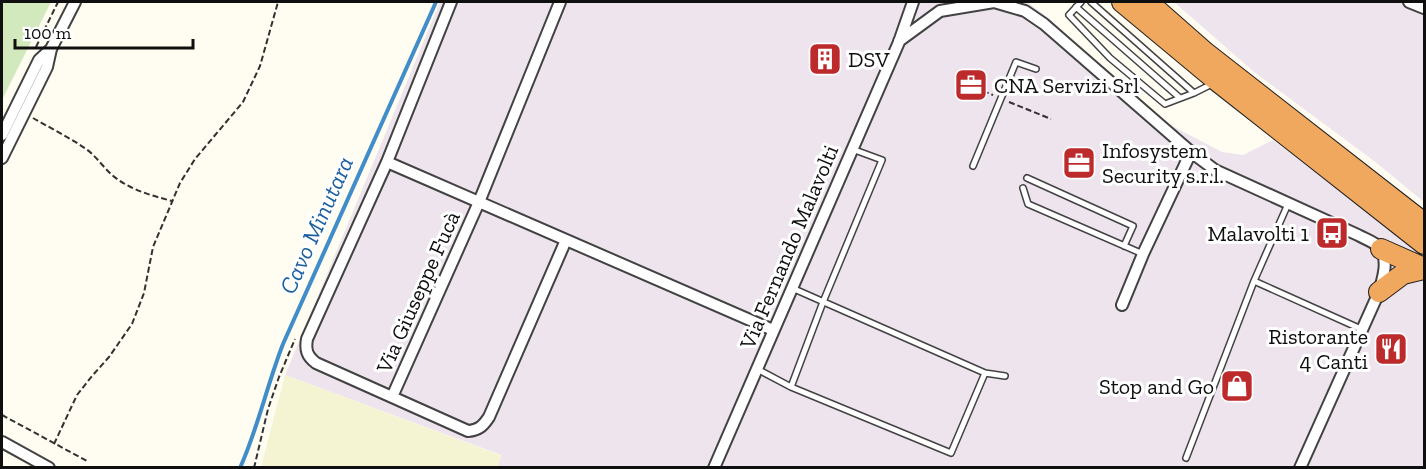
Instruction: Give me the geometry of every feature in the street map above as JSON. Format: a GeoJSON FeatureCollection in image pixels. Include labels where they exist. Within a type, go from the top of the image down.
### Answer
{"type":"FeatureCollection","features":[{"type":"Feature","properties":{"kind":"highway"},"geometry":{"type":"LineString","coordinates":[[1122,2],[1217,81],[1425,244]]}},
{"type":"Feature","properties":{"kind":"highway"},"geometry":{"type":"LineString","coordinates":[[1148,2],[1206,53],[1425,223]]}},
{"type":"Feature","properties":{"kind":"highway"},"geometry":{"type":"LineString","coordinates":[[1381,249],[1425,268]]}},
{"type":"Feature","properties":{"kind":"highway"},"geometry":{"type":"LineString","coordinates":[[1379,292],[1403,274],[1425,268]]}},
{"type":"Feature","properties":{"kind":"street"},"geometry":{"type":"LineString","coordinates":[[2,158],[47,67],[51,49],[75,2]]}},
{"type":"Feature","properties":{"kind":"street","name":"Via Giuseppe Fucà"},"geometry":{"type":"LineString","coordinates":[[451,2],[387,162],[307,339],[306,347],[310,358],[316,363],[468,432],[477,430],[484,426],[489,417],[566,240]]}},
{"type":"Feature","properties":{"kind":"street","name":"Via Giuseppe Fucà"},"geometry":{"type":"LineString","coordinates":[[392,397],[479,202],[560,2]]}},
{"type":"Feature","properties":{"kind":"street","name":"Via Fernando Malavolti"},"geometry":{"type":"LineString","coordinates":[[714,468],[899,42],[914,2]]}},
{"type":"Feature","properties":{"kind":"street"},"geometry":{"type":"LineString","coordinates":[[994,2],[1025,11],[1044,24],[1191,152],[1215,170],[1371,242],[1381,249],[1385,273],[1379,292],[1300,468]]}},
{"type":"Feature","properties":{"kind":"street","name":"Via Fernando Malavolti"},"geometry":{"type":"LineString","coordinates":[[899,42],[943,6],[994,2]]}},
{"type":"Feature","properties":{"kind":"street"},"geometry":{"type":"LineString","coordinates":[[1408,2],[1425,8]]}},
{"type":"Feature","properties":{"kind":"street"},"geometry":{"type":"LineString","coordinates":[[2,135],[39,60],[51,49]]}},
{"type":"Feature","properties":{"kind":"street"},"geometry":{"type":"LineString","coordinates":[[1122,305],[1143,254],[1191,152]]}},
{"type":"Feature","properties":{"kind":"street","name":"Via Giuseppe Fucà"},"geometry":{"type":"LineString","coordinates":[[387,162],[773,330]]}},
{"type":"Feature","properties":{"kind":"street"},"geometry":{"type":"LineString","coordinates":[[2,442],[49,468]]}},
{"type":"Feature","properties":{"kind":"lane"},"geometry":{"type":"LineString","coordinates":[[1081,2],[1069,15],[1110,58],[1166,104],[1217,81]]}},
{"type":"Feature","properties":{"kind":"lane"},"geometry":{"type":"LineString","coordinates":[[1091,2],[1194,93]]}},
{"type":"Feature","properties":{"kind":"lane"},"geometry":{"type":"LineString","coordinates":[[1076,7],[1180,98]]}},
{"type":"Feature","properties":{"kind":"lane"},"geometry":{"type":"LineString","coordinates":[[973,166],[1016,62],[1036,69]]}},
{"type":"Feature","properties":{"kind":"lane"},"geometry":{"type":"LineString","coordinates":[[791,387],[823,302],[882,160],[852,149]]}},
{"type":"Feature","properties":{"kind":"lane"},"geometry":{"type":"LineString","coordinates":[[1027,178],[1133,226],[1124,246]]}},
{"type":"Feature","properties":{"kind":"lane"},"geometry":{"type":"LineString","coordinates":[[1023,188],[1028,204],[1143,254]]}},
{"type":"Feature","properties":{"kind":"lane"},"geometry":{"type":"LineString","coordinates":[[1186,459],[1254,281],[1288,204]]}},
{"type":"Feature","properties":{"kind":"lane"},"geometry":{"type":"LineString","coordinates":[[1254,281],[1362,329]]}},
{"type":"Feature","properties":{"kind":"lane"},"geometry":{"type":"LineString","coordinates":[[792,288],[985,373],[1005,376]]}},
{"type":"Feature","properties":{"kind":"lane"},"geometry":{"type":"LineString","coordinates":[[757,369],[791,387],[951,453],[985,373]]}},
{"type":"Feature","properties":{"kind":"path"},"geometry":{"type":"LineString","coordinates":[[54,444],[77,395],[110,357],[132,324],[144,293],[153,246],[180,183],[195,159],[243,102],[262,59],[278,2]]}},
{"type":"Feature","properties":{"kind":"path"},"geometry":{"type":"LineString","coordinates":[[983,91],[1051,119]]}},
{"type":"Feature","properties":{"kind":"path"},"geometry":{"type":"LineString","coordinates":[[24,113],[84,148],[111,174],[133,189],[172,201]]}},
{"type":"Feature","properties":{"kind":"path"},"geometry":{"type":"LineString","coordinates":[[254,468],[268,409],[299,332]]}},
{"type":"Feature","properties":{"kind":"path"},"geometry":{"type":"LineString","coordinates":[[2,415],[87,462]]}},
{"type":"Feature","properties":{"kind":"shaded area"},"geometry":{"type":"Polygon","coordinates":[[[440,2],[1027,2],[1046,16],[1159,119],[1222,152],[1243,155],[1273,140],[1424,257],[1424,467],[497,467],[501,455],[285,375],[440,2]]]}},
{"type":"Feature","properties":{"kind":"shaded area"},"geometry":{"type":"Polygon","coordinates":[[[1174,2],[1424,2],[1424,202],[1374,161],[1253,71],[1174,2]]]}},
{"type":"Feature","properties":{"kind":"green space"},"geometry":{"type":"Polygon","coordinates":[[[2,2],[51,2],[2,100],[2,2]]]}},
{"type":"Feature","properties":{"kind":"green space"},"geometry":{"type":"Polygon","coordinates":[[[285,375],[502,456],[497,467],[261,467],[285,375]]]}},
{"type":"Feature","properties":{"kind":"waterway","name":"Cavo Minutara"},"geometry":{"type":"LineString","coordinates":[[240,468],[283,344],[436,2]]}},
{"type":"Feature","properties":{"kind":"place","name":"DSV"},"geometry":{"type":"Point","coordinates":[825,59]}},
{"type":"Feature","properties":{"kind":"place","name":"CNA Servizi Srl"},"geometry":{"type":"Point","coordinates":[971,85]}},
{"type":"Feature","properties":{"kind":"place","name":"Infosystem Security s.r.l."},"geometry":{"type":"Point","coordinates":[1079,163]}},
{"type":"Feature","properties":{"kind":"place","name":"Malavolti 1"},"geometry":{"type":"Point","coordinates":[1332,233]}},
{"type":"Feature","properties":{"kind":"place","name":"Ristorante 4 Canti"},"geometry":{"type":"Point","coordinates":[1391,349]}},
{"type":"Feature","properties":{"kind":"place","name":"Stop and Go"},"geometry":{"type":"Point","coordinates":[1237,386]}}]}
